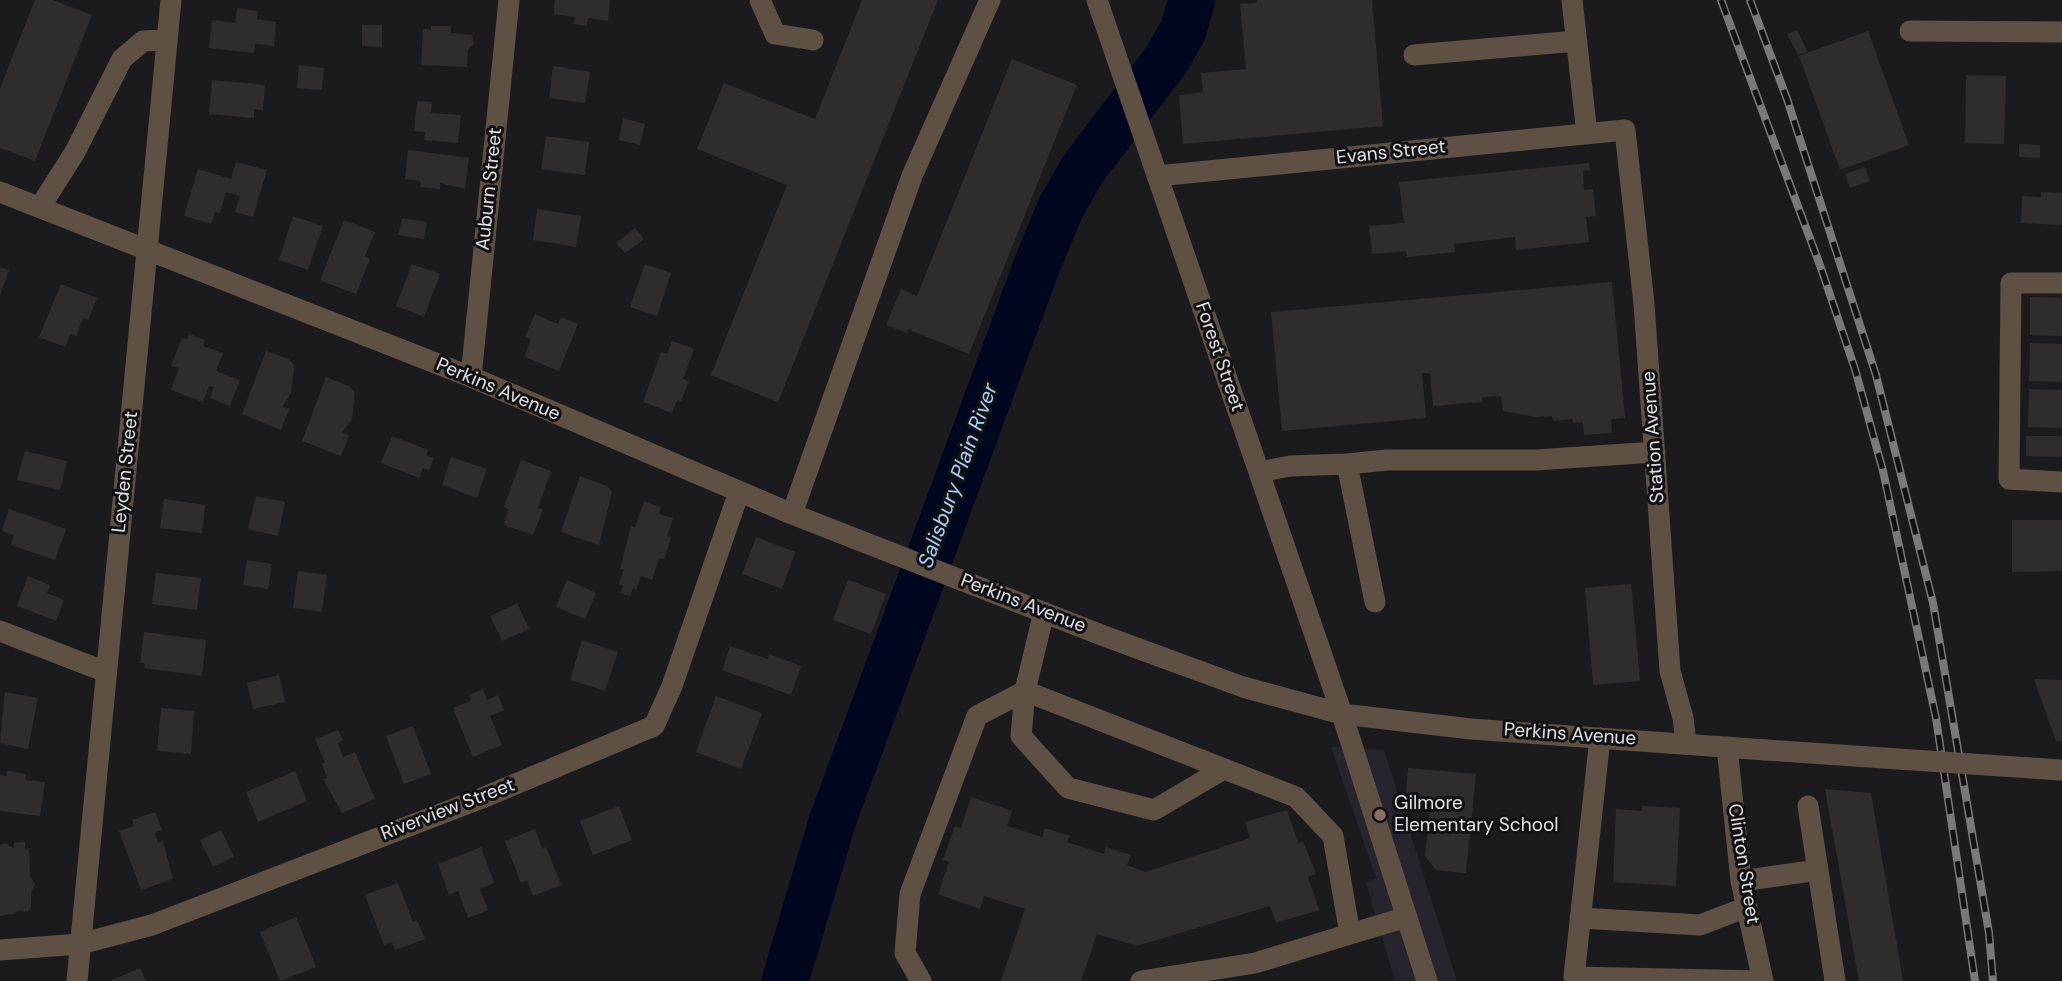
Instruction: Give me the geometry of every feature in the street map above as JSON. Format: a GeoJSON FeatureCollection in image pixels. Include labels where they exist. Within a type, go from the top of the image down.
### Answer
{"type":"FeatureCollection","features":[{"type":"Feature","properties":{"kind":"street","name":"Leyden Street"},"geometry":{"type":"LineString","coordinates":[[77,981],[171,0]]}},
{"type":"Feature","properties":{"kind":"street","name":"Auburn Street"},"geometry":{"type":"LineString","coordinates":[[471,377],[509,0]]}},
{"type":"Feature","properties":{"kind":"street"},"geometry":{"type":"LineString","coordinates":[[760,0],[775,34],[813,40]]}},
{"type":"Feature","properties":{"kind":"street"},"geometry":{"type":"LineString","coordinates":[[793,514],[912,176],[990,0]]}},
{"type":"Feature","properties":{"kind":"street","name":"Forest Street"},"geometry":{"type":"LineString","coordinates":[[1097,0],[1342,715],[1427,981]]}},
{"type":"Feature","properties":{"kind":"street"},"geometry":{"type":"LineString","coordinates":[[1572,0],[1587,134]]}},
{"type":"Feature","properties":{"kind":"street"},"geometry":{"type":"LineString","coordinates":[[1910,31],[2062,32]]}},
{"type":"Feature","properties":{"kind":"street"},"geometry":{"type":"LineString","coordinates":[[40,207],[75,152],[122,59],[143,41],[167,40]]}},
{"type":"Feature","properties":{"kind":"street"},"geometry":{"type":"LineString","coordinates":[[1414,54],[1577,41]]}},
{"type":"Feature","properties":{"kind":"street","name":"Evans Street"},"geometry":{"type":"LineString","coordinates":[[1157,176],[1625,130]]}},
{"type":"Feature","properties":{"kind":"street","name":"Station Avenue"},"geometry":{"type":"LineString","coordinates":[[1625,130],[1643,292],[1670,671],[1686,742]]}},
{"type":"Feature","properties":{"kind":"street","name":"Perkins Avenue"},"geometry":{"type":"LineString","coordinates":[[0,192],[471,377],[739,492],[955,578],[1243,687],[1342,715],[1471,729],[2061,770]]}},
{"type":"Feature","properties":{"kind":"street"},"geometry":{"type":"LineString","coordinates":[[2062,283],[2011,283],[2009,479],[2062,481]]}},
{"type":"Feature","properties":{"kind":"street"},"geometry":{"type":"LineString","coordinates":[[1259,472],[1290,466],[1387,460],[1536,460],[1655,452]]}},
{"type":"Feature","properties":{"kind":"street"},"geometry":{"type":"LineString","coordinates":[[1347,464],[1375,602]]}},
{"type":"Feature","properties":{"kind":"street","name":"Riverview Street"},"geometry":{"type":"LineString","coordinates":[[0,950],[80,944],[172,917],[493,794],[654,726],[672,686],[739,492]]}},
{"type":"Feature","properties":{"kind":"street"},"geometry":{"type":"LineString","coordinates":[[1044,612],[1025,691],[1021,736],[1068,788],[1154,810],[1222,770]]}},
{"type":"Feature","properties":{"kind":"street"},"geometry":{"type":"LineString","coordinates":[[0,631],[106,672]]}},
{"type":"Feature","properties":{"kind":"street"},"geometry":{"type":"LineString","coordinates":[[921,981],[905,953],[910,894],[977,716],[1025,691],[1296,797],[1333,836],[1350,934]]}},
{"type":"Feature","properties":{"kind":"street"},"geometry":{"type":"LineString","coordinates":[[1601,738],[1574,977],[1763,981]]}},
{"type":"Feature","properties":{"kind":"street","name":"Clinton Street"},"geometry":{"type":"LineString","coordinates":[[1727,747],[1741,881],[1763,981]]}},
{"type":"Feature","properties":{"kind":"street"},"geometry":{"type":"LineString","coordinates":[[1808,806],[1835,981]]}},
{"type":"Feature","properties":{"kind":"street"},"geometry":{"type":"LineString","coordinates":[[1741,881],[1818,870]]}},
{"type":"Feature","properties":{"kind":"street"},"geometry":{"type":"LineString","coordinates":[[1580,918],[1700,925],[1747,907]]}},
{"type":"Feature","properties":{"kind":"street"},"geometry":{"type":"LineString","coordinates":[[1141,981],[1255,963],[1407,917]]}},
{"type":"Feature","properties":{"kind":"shaded area","name":"Gilmore Elementary School"},"geometry":{"type":"Polygon","coordinates":[[[1331,747],[1384,750],[1457,981],[1395,981],[1366,883],[1376,878],[1331,747]]]}},
{"type":"Feature","properties":{"kind":"building"},"geometry":{"type":"Polygon","coordinates":[[[35,0],[53,0],[92,15],[35,161],[0,148],[0,88],[35,0]]]}},
{"type":"Feature","properties":{"kind":"building"},"geometry":{"type":"Polygon","coordinates":[[[555,0],[610,0],[608,21],[588,18],[587,26],[574,24],[575,17],[554,14],[555,0]]]}},
{"type":"Feature","properties":{"kind":"building"},"geometry":{"type":"Polygon","coordinates":[[[862,0],[938,0],[778,402],[711,375],[787,185],[697,149],[724,83],[815,119],[862,0]]]}},
{"type":"Feature","properties":{"kind":"building"},"geometry":{"type":"Polygon","coordinates":[[[1257,0],[1372,0],[1383,126],[1183,144],[1179,95],[1203,92],[1201,73],[1246,69],[1240,4],[1257,3],[1257,0]]]}},
{"type":"Feature","properties":{"kind":"building"},"geometry":{"type":"Polygon","coordinates":[[[237,8],[258,11],[257,19],[276,22],[274,46],[255,44],[254,53],[209,48],[212,20],[235,23],[237,8]]]}},
{"type":"Feature","properties":{"kind":"building"},"geometry":{"type":"Polygon","coordinates":[[[362,25],[382,25],[382,47],[362,46],[362,25]]]}},
{"type":"Feature","properties":{"kind":"building"},"geometry":{"type":"Polygon","coordinates":[[[431,26],[451,26],[451,33],[472,35],[474,43],[468,50],[467,67],[421,65],[423,29],[431,30],[431,26]]]}},
{"type":"Feature","properties":{"kind":"building"},"geometry":{"type":"Polygon","coordinates":[[[1797,30],[1807,51],[1798,55],[1787,34],[1797,30]]]}},
{"type":"Feature","properties":{"kind":"building"},"geometry":{"type":"Polygon","coordinates":[[[1868,31],[1909,145],[1840,170],[1799,56],[1868,31]]]}},
{"type":"Feature","properties":{"kind":"building"},"geometry":{"type":"Polygon","coordinates":[[[1012,59],[1077,85],[969,354],[908,329],[907,333],[886,325],[901,289],[917,296],[1012,59]]]}},
{"type":"Feature","properties":{"kind":"building"},"geometry":{"type":"Polygon","coordinates":[[[299,65],[324,68],[322,90],[297,88],[299,65]]]}},
{"type":"Feature","properties":{"kind":"building"},"geometry":{"type":"Polygon","coordinates":[[[553,66],[590,72],[585,103],[549,98],[553,66]]]}},
{"type":"Feature","properties":{"kind":"building"},"geometry":{"type":"Polygon","coordinates":[[[1966,75],[2006,76],[2004,144],[1965,143],[1966,75]]]}},
{"type":"Feature","properties":{"kind":"building"},"geometry":{"type":"Polygon","coordinates":[[[212,80],[265,85],[263,110],[254,109],[254,118],[209,114],[212,80]]]}},
{"type":"Feature","properties":{"kind":"building"},"geometry":{"type":"Polygon","coordinates":[[[417,101],[432,102],[431,113],[461,115],[458,143],[424,140],[425,132],[414,131],[417,101]]]}},
{"type":"Feature","properties":{"kind":"building"},"geometry":{"type":"Polygon","coordinates":[[[623,118],[645,124],[640,145],[619,140],[623,118]]]}},
{"type":"Feature","properties":{"kind":"building"},"geometry":{"type":"Polygon","coordinates":[[[546,136],[589,142],[585,175],[541,169],[546,136]]]}},
{"type":"Feature","properties":{"kind":"building"},"geometry":{"type":"Polygon","coordinates":[[[2019,144],[2040,145],[2040,158],[2019,157],[2019,144]]]}},
{"type":"Feature","properties":{"kind":"building"},"geometry":{"type":"Polygon","coordinates":[[[408,150],[469,158],[465,189],[440,183],[440,189],[420,187],[421,181],[405,179],[408,150]]]}},
{"type":"Feature","properties":{"kind":"building"},"geometry":{"type":"Polygon","coordinates":[[[236,162],[267,170],[253,217],[235,212],[240,196],[226,192],[220,213],[215,212],[211,224],[184,216],[198,169],[231,179],[236,162]]]}},
{"type":"Feature","properties":{"kind":"building"},"geometry":{"type":"Polygon","coordinates":[[[1589,163],[1590,170],[1583,171],[1584,190],[1593,189],[1596,216],[1586,217],[1589,242],[1516,250],[1515,237],[1454,244],[1455,252],[1407,257],[1406,251],[1372,254],[1369,226],[1404,223],[1399,182],[1589,163]]]}},
{"type":"Feature","properties":{"kind":"building"},"geometry":{"type":"Polygon","coordinates":[[[1865,167],[1870,181],[1850,188],[1845,174],[1865,167]]]}},
{"type":"Feature","properties":{"kind":"building"},"geometry":{"type":"Polygon","coordinates":[[[2041,192],[2062,193],[2062,225],[2021,223],[2022,196],[2041,197],[2041,192]]]}},
{"type":"Feature","properties":{"kind":"building"},"geometry":{"type":"Polygon","coordinates":[[[537,209],[581,216],[576,247],[533,240],[537,209]]]}},
{"type":"Feature","properties":{"kind":"building"},"geometry":{"type":"Polygon","coordinates":[[[293,216],[323,226],[308,270],[279,260],[293,216]]]}},
{"type":"Feature","properties":{"kind":"building"},"geometry":{"type":"Polygon","coordinates":[[[402,218],[427,222],[424,239],[398,235],[402,218]]]}},
{"type":"Feature","properties":{"kind":"building"},"geometry":{"type":"Polygon","coordinates":[[[344,220],[375,232],[365,256],[370,259],[356,294],[320,280],[344,220]]]}},
{"type":"Feature","properties":{"kind":"building"},"geometry":{"type":"Polygon","coordinates":[[[635,228],[644,239],[625,253],[616,243],[635,228]]]}},
{"type":"Feature","properties":{"kind":"building"},"geometry":{"type":"Polygon","coordinates":[[[412,264],[440,274],[424,317],[396,306],[412,264]]]}},
{"type":"Feature","properties":{"kind":"building"},"geometry":{"type":"Polygon","coordinates":[[[645,264],[671,273],[657,316],[630,307],[645,264]]]}},
{"type":"Feature","properties":{"kind":"building"},"geometry":{"type":"Polygon","coordinates":[[[0,267],[9,270],[0,295],[0,267]]]}},
{"type":"Feature","properties":{"kind":"building"},"geometry":{"type":"Polygon","coordinates":[[[1612,282],[1625,418],[1611,419],[1612,433],[1584,435],[1583,422],[1573,423],[1572,419],[1553,421],[1552,416],[1536,417],[1503,411],[1501,396],[1482,397],[1483,402],[1433,406],[1430,373],[1422,373],[1426,418],[1282,431],[1271,312],[1612,282]]]}},
{"type":"Feature","properties":{"kind":"building"},"geometry":{"type":"Polygon","coordinates":[[[61,284],[97,298],[88,320],[83,318],[76,336],[71,334],[65,347],[39,337],[61,284]]]}},
{"type":"Feature","properties":{"kind":"building"},"geometry":{"type":"Polygon","coordinates":[[[2030,297],[2062,298],[2062,336],[2030,335],[2030,297]]]}},
{"type":"Feature","properties":{"kind":"building"},"geometry":{"type":"Polygon","coordinates":[[[535,314],[558,324],[561,317],[578,324],[559,371],[524,357],[531,339],[525,337],[535,314]]]}},
{"type":"Feature","properties":{"kind":"building"},"geometry":{"type":"Polygon","coordinates":[[[189,334],[205,340],[203,346],[223,353],[216,371],[240,380],[230,406],[210,398],[214,387],[209,386],[203,402],[171,390],[179,368],[171,366],[182,338],[187,339],[189,334]]]}},
{"type":"Feature","properties":{"kind":"building"},"geometry":{"type":"Polygon","coordinates":[[[672,341],[694,349],[683,379],[689,381],[681,401],[677,400],[672,413],[643,402],[661,352],[667,354],[672,341]]]}},
{"type":"Feature","properties":{"kind":"building"},"geometry":{"type":"Polygon","coordinates":[[[2030,343],[2062,344],[2062,382],[2029,381],[2030,343]]]}},
{"type":"Feature","properties":{"kind":"building"},"geometry":{"type":"Polygon","coordinates":[[[266,351],[289,359],[294,366],[291,393],[282,407],[289,409],[281,430],[242,414],[266,351]]]}},
{"type":"Feature","properties":{"kind":"building"},"geometry":{"type":"Polygon","coordinates":[[[326,377],[349,386],[355,392],[352,419],[342,433],[349,435],[341,456],[302,441],[326,377]]]}},
{"type":"Feature","properties":{"kind":"building"},"geometry":{"type":"Polygon","coordinates":[[[2029,389],[2062,390],[2062,428],[2028,427],[2029,389]]]}},
{"type":"Feature","properties":{"kind":"building"},"geometry":{"type":"Polygon","coordinates":[[[392,436],[428,450],[426,455],[434,458],[429,470],[423,468],[419,478],[381,463],[392,436]]]}},
{"type":"Feature","properties":{"kind":"building"},"geometry":{"type":"Polygon","coordinates":[[[2026,436],[2062,436],[2062,457],[2026,456],[2026,436]]]}},
{"type":"Feature","properties":{"kind":"building"},"geometry":{"type":"Polygon","coordinates":[[[25,451],[67,461],[60,490],[17,480],[25,451]]]}},
{"type":"Feature","properties":{"kind":"building"},"geometry":{"type":"Polygon","coordinates":[[[451,457],[487,469],[477,498],[442,485],[451,457]]]}},
{"type":"Feature","properties":{"kind":"building"},"geometry":{"type":"Polygon","coordinates":[[[521,460],[551,471],[538,508],[543,510],[533,535],[504,525],[509,509],[504,507],[521,460]]]}},
{"type":"Feature","properties":{"kind":"building"},"geometry":{"type":"Polygon","coordinates":[[[580,476],[607,486],[612,492],[599,545],[561,532],[580,476]]]}},
{"type":"Feature","properties":{"kind":"building"},"geometry":{"type":"Polygon","coordinates":[[[256,496],[285,502],[278,536],[248,529],[256,496]]]}},
{"type":"Feature","properties":{"kind":"building"},"geometry":{"type":"Polygon","coordinates":[[[164,499],[205,505],[202,533],[160,528],[164,499]]]}},
{"type":"Feature","properties":{"kind":"building"},"geometry":{"type":"Polygon","coordinates":[[[644,501],[661,507],[659,514],[673,518],[667,536],[671,538],[664,559],[659,558],[652,580],[641,576],[636,590],[633,588],[630,596],[620,593],[623,585],[619,584],[624,570],[620,569],[631,526],[635,528],[644,501]]]}},
{"type":"Feature","properties":{"kind":"building"},"geometry":{"type":"Polygon","coordinates":[[[9,509],[66,529],[55,560],[11,545],[14,535],[2,531],[9,509]]]}},
{"type":"Feature","properties":{"kind":"building"},"geometry":{"type":"Polygon","coordinates":[[[2012,520],[2062,520],[2062,571],[2012,572],[2012,520]]]}},
{"type":"Feature","properties":{"kind":"building"},"geometry":{"type":"Polygon","coordinates":[[[756,537],[795,552],[782,589],[742,574],[756,537]]]}},
{"type":"Feature","properties":{"kind":"building"},"geometry":{"type":"Polygon","coordinates":[[[247,560],[272,564],[268,589],[243,585],[247,560]]]}},
{"type":"Feature","properties":{"kind":"building"},"geometry":{"type":"Polygon","coordinates":[[[298,571],[327,575],[322,612],[293,608],[298,571]]]}},
{"type":"Feature","properties":{"kind":"building"},"geometry":{"type":"Polygon","coordinates":[[[156,573],[201,578],[197,610],[152,604],[156,573]]]}},
{"type":"Feature","properties":{"kind":"building"},"geometry":{"type":"Polygon","coordinates":[[[28,576],[50,585],[47,593],[64,600],[56,621],[17,606],[28,576]]]}},
{"type":"Feature","properties":{"kind":"building"},"geometry":{"type":"Polygon","coordinates":[[[567,580],[596,593],[585,619],[556,607],[567,580]]]}},
{"type":"Feature","properties":{"kind":"building"},"geometry":{"type":"Polygon","coordinates":[[[848,580],[886,594],[871,634],[833,620],[848,580]]]}},
{"type":"Feature","properties":{"kind":"building"},"geometry":{"type":"Polygon","coordinates":[[[1631,584],[1640,681],[1593,685],[1585,588],[1631,584]]]}},
{"type":"Feature","properties":{"kind":"building"},"geometry":{"type":"Polygon","coordinates":[[[517,603],[529,629],[502,641],[490,616],[517,603]]]}},
{"type":"Feature","properties":{"kind":"building"},"geometry":{"type":"Polygon","coordinates":[[[144,632],[206,640],[202,676],[144,668],[145,664],[140,663],[144,632]]]}},
{"type":"Feature","properties":{"kind":"building"},"geometry":{"type":"Polygon","coordinates":[[[582,640],[618,652],[605,691],[570,680],[582,640]]]}},
{"type":"Feature","properties":{"kind":"building"},"geometry":{"type":"Polygon","coordinates":[[[730,646],[768,659],[769,654],[801,666],[791,695],[722,670],[730,646]]]}},
{"type":"Feature","properties":{"kind":"building"},"geometry":{"type":"Polygon","coordinates":[[[279,675],[285,702],[253,709],[247,683],[279,675]]]}},
{"type":"Feature","properties":{"kind":"building"},"geometry":{"type":"Polygon","coordinates":[[[2034,679],[2062,680],[2062,741],[2056,741],[2034,679]]]}},
{"type":"Feature","properties":{"kind":"building"},"geometry":{"type":"Polygon","coordinates":[[[483,689],[487,700],[498,695],[504,710],[490,716],[502,745],[473,757],[453,708],[471,701],[469,695],[483,689]]]}},
{"type":"Feature","properties":{"kind":"building"},"geometry":{"type":"Polygon","coordinates":[[[5,692],[38,698],[28,749],[0,743],[5,692]]]}},
{"type":"Feature","properties":{"kind":"building"},"geometry":{"type":"Polygon","coordinates":[[[716,696],[762,713],[741,769],[696,752],[716,696]]]}},
{"type":"Feature","properties":{"kind":"building"},"geometry":{"type":"Polygon","coordinates":[[[161,708],[194,711],[191,754],[157,751],[161,708]]]}},
{"type":"Feature","properties":{"kind":"building"},"geometry":{"type":"Polygon","coordinates":[[[413,726],[431,774],[404,784],[386,736],[413,726]]]}},
{"type":"Feature","properties":{"kind":"building"},"geometry":{"type":"Polygon","coordinates":[[[338,730],[343,740],[338,743],[343,757],[355,752],[375,799],[342,813],[323,779],[327,778],[322,764],[325,762],[315,739],[338,730]]]}},
{"type":"Feature","properties":{"kind":"building"},"geometry":{"type":"Polygon","coordinates":[[[1408,768],[1476,774],[1466,873],[1436,870],[1425,856],[1431,797],[1406,794],[1408,768]]]}},
{"type":"Feature","properties":{"kind":"building"},"geometry":{"type":"Polygon","coordinates":[[[7,771],[26,774],[25,780],[45,782],[40,816],[0,811],[0,775],[6,776],[7,771]]]}},
{"type":"Feature","properties":{"kind":"building"},"geometry":{"type":"Polygon","coordinates":[[[295,771],[307,801],[258,822],[246,792],[295,771]]]}},
{"type":"Feature","properties":{"kind":"building"},"geometry":{"type":"Polygon","coordinates":[[[1825,789],[1871,793],[1903,981],[1859,981],[1825,789]]]}},
{"type":"Feature","properties":{"kind":"building"},"geometry":{"type":"Polygon","coordinates":[[[971,797],[1012,811],[1007,826],[1042,837],[1045,828],[1070,836],[1067,842],[1104,854],[1106,847],[1131,855],[1127,865],[1145,872],[1250,838],[1245,822],[1287,810],[1298,843],[1303,841],[1316,874],[1308,877],[1319,910],[1276,923],[1270,906],[1137,946],[1097,934],[1081,981],[1001,981],[1025,909],[984,896],[980,909],[938,894],[949,862],[943,860],[955,826],[961,828],[971,797]]]}},
{"type":"Feature","properties":{"kind":"building"},"geometry":{"type":"Polygon","coordinates":[[[619,806],[632,840],[593,855],[580,821],[619,806]]]}},
{"type":"Feature","properties":{"kind":"building"},"geometry":{"type":"Polygon","coordinates":[[[1642,806],[1680,808],[1676,886],[1613,882],[1616,809],[1642,811],[1642,806]]]}},
{"type":"Feature","properties":{"kind":"building"},"geometry":{"type":"Polygon","coordinates":[[[155,812],[162,830],[155,833],[158,843],[163,841],[173,879],[141,890],[119,831],[134,826],[132,820],[155,812]]]}},
{"type":"Feature","properties":{"kind":"building"},"geometry":{"type":"Polygon","coordinates":[[[535,829],[542,849],[546,847],[561,885],[533,896],[527,880],[521,883],[505,841],[535,829]]]}},
{"type":"Feature","properties":{"kind":"building"},"geometry":{"type":"Polygon","coordinates":[[[221,830],[234,857],[213,867],[200,840],[221,830]]]}},
{"type":"Feature","properties":{"kind":"building"},"geometry":{"type":"Polygon","coordinates":[[[25,842],[25,849],[29,849],[30,876],[35,884],[31,893],[31,908],[27,912],[20,910],[14,914],[0,916],[0,845],[6,843],[14,849],[14,843],[25,842]]]}},
{"type":"Feature","properties":{"kind":"building"},"geometry":{"type":"Polygon","coordinates":[[[481,847],[494,883],[480,889],[488,910],[468,918],[458,891],[449,895],[438,864],[481,847]]]}},
{"type":"Feature","properties":{"kind":"building"},"geometry":{"type":"Polygon","coordinates":[[[398,883],[413,922],[417,920],[425,939],[395,950],[392,942],[384,945],[365,895],[398,883]]]}},
{"type":"Feature","properties":{"kind":"building"},"geometry":{"type":"Polygon","coordinates":[[[296,917],[316,967],[280,981],[260,932],[296,917]]]}},
{"type":"Feature","properties":{"kind":"building"},"geometry":{"type":"Polygon","coordinates":[[[140,968],[146,981],[110,981],[140,968]]]}},
{"type":"Feature","properties":{"kind":"waterway","name":"Salisbury Plain River"},"geometry":{"type":"LineString","coordinates":[[785,981],[832,822],[1037,265],[1061,207],[1083,169],[1166,60],[1183,31],[1192,0]]}},
{"type":"Feature","properties":{"kind":"railway"},"geometry":{"type":"LineString","coordinates":[[1721,0],[1821,268],[1855,369],[1883,471],[1936,718],[1975,981]]}},
{"type":"Feature","properties":{"kind":"railway"},"geometry":{"type":"LineString","coordinates":[[1750,0],[1787,99],[1876,375],[1933,603],[1989,933],[1993,981]]}},
{"type":"Feature","properties":{"kind":"place","name":"Gilmore Elementary School"},"geometry":{"type":"Point","coordinates":[1380,815]}}]}
